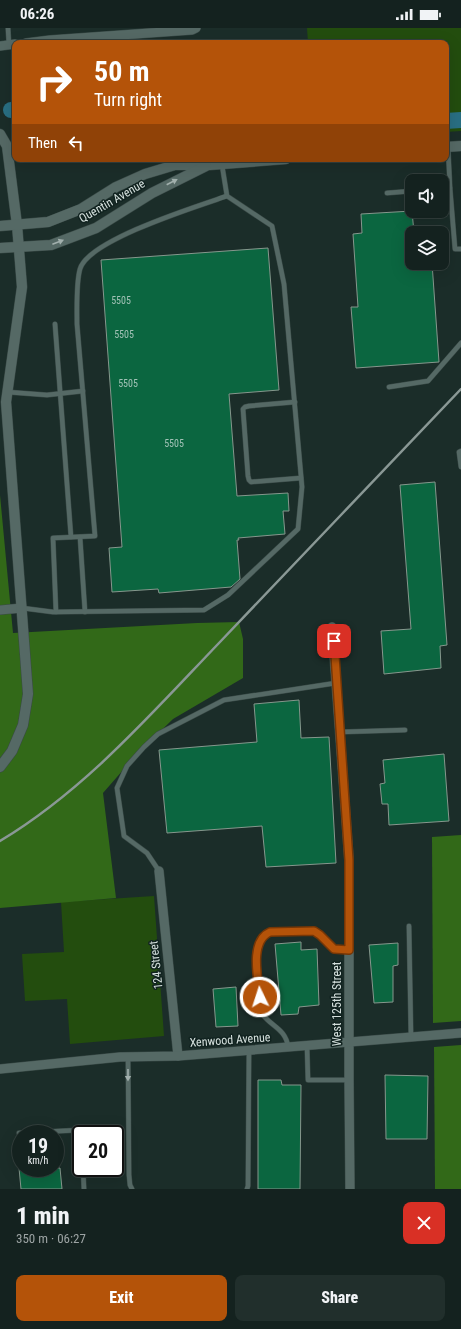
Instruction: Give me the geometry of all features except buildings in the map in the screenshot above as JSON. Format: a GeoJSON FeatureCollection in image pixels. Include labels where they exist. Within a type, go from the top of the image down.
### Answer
{"type":"FeatureCollection","features":[{"type":"Feature","properties":{"kind":"street"},"geometry":{"type":"LineString","coordinates":[[50,40],[192,30],[196,28]]}},
{"type":"Feature","properties":{"kind":"street"},"geometry":{"type":"LineString","coordinates":[[0,134],[7,146],[17,225],[22,287],[6,402],[28,694],[23,725],[12,751],[0,767]]}},
{"type":"Feature","properties":{"kind":"street"},"geometry":{"type":"LineString","coordinates":[[449,147],[461,146]]}},
{"type":"Feature","properties":{"kind":"street","name":"Quentin Avenue"},"geometry":{"type":"LineString","coordinates":[[0,226],[48,222],[81,209],[116,187],[145,174],[175,165],[210,165],[248,162]]}},
{"type":"Feature","properties":{"kind":"street","name":"Quentin Avenue"},"geometry":{"type":"LineString","coordinates":[[0,248],[51,245],[96,228],[152,193],[210,165]]}},
{"type":"Feature","properties":{"kind":"street"},"geometry":{"type":"LineString","coordinates":[[0,610],[22,608]]}},
{"type":"Feature","properties":{"kind":"street","name":"West 125th Street"},"geometry":{"type":"LineString","coordinates":[[332,627],[349,860],[350,1189]]}},
{"type":"Feature","properties":{"kind":"street","name":"124 Street"},"geometry":{"type":"LineString","coordinates":[[159,871],[178,1056]]}},
{"type":"Feature","properties":{"kind":"street","name":"Xenwood Avenue"},"geometry":{"type":"LineString","coordinates":[[0,1069],[128,1057],[178,1056],[461,1033]]}},
{"type":"Feature","properties":{"kind":"lane"},"geometry":{"type":"LineString","coordinates":[[8,28],[8,45]]}},
{"type":"Feature","properties":{"kind":"lane"},"geometry":{"type":"LineString","coordinates":[[448,162],[455,249],[461,249]]}},
{"type":"Feature","properties":{"kind":"lane"},"geometry":{"type":"LineString","coordinates":[[22,608],[56,612],[204,610],[228,595],[298,529],[302,478],[284,284],[272,226],[227,196],[222,164]]}},
{"type":"Feature","properties":{"kind":"lane"},"geometry":{"type":"LineString","coordinates":[[387,193],[405,192]]}},
{"type":"Feature","properties":{"kind":"lane"},"geometry":{"type":"LineString","coordinates":[[56,612],[53,538],[95,536],[78,324],[77,296],[80,268],[87,257],[94,251],[127,233],[163,217],[227,196]]}},
{"type":"Feature","properties":{"kind":"lane"},"geometry":{"type":"LineString","coordinates":[[55,324],[71,537]]}},
{"type":"Feature","properties":{"kind":"lane"},"geometry":{"type":"LineString","coordinates":[[388,387],[428,381],[461,343]]}},
{"type":"Feature","properties":{"kind":"lane"},"geometry":{"type":"LineString","coordinates":[[8,392],[47,395],[83,391]]}},
{"type":"Feature","properties":{"kind":"lane"},"geometry":{"type":"LineString","coordinates":[[295,402],[249,406],[243,409],[248,476],[251,482],[302,478]]}},
{"type":"Feature","properties":{"kind":"lane"},"geometry":{"type":"LineString","coordinates":[[461,451],[459,452],[461,467]]}},
{"type":"Feature","properties":{"kind":"lane"},"geometry":{"type":"LineString","coordinates":[[80,536],[85,612]]}},
{"type":"Feature","properties":{"kind":"lane"},"geometry":{"type":"LineString","coordinates":[[159,871],[147,853],[124,836],[117,788],[127,766],[144,747],[158,734],[224,700],[336,683]]}},
{"type":"Feature","properties":{"kind":"lane"},"geometry":{"type":"LineString","coordinates":[[340,732],[405,730]]}},
{"type":"Feature","properties":{"kind":"lane"},"geometry":{"type":"LineString","coordinates":[[409,926],[411,1037]]}},
{"type":"Feature","properties":{"kind":"lane"},"geometry":{"type":"LineString","coordinates":[[288,1047],[288,1041],[281,1030],[263,1016],[261,1012],[257,953],[261,938],[270,932],[314,931],[334,949],[349,950]]}},
{"type":"Feature","properties":{"kind":"lane"},"geometry":{"type":"LineString","coordinates":[[307,1046],[308,1080],[349,1080]]}},
{"type":"Feature","properties":{"kind":"lane"},"geometry":{"type":"LineString","coordinates":[[247,1189],[250,1050]]}},
{"type":"Feature","properties":{"kind":"lane"},"geometry":{"type":"LineString","coordinates":[[128,1057],[129,1175],[132,1189]]}},
{"type":"Feature","properties":{"kind":"lane"},"geometry":{"type":"LineString","coordinates":[[83,1177],[84,1189]]}},
{"type":"Feature","properties":{"kind":"green space"},"geometry":{"type":"Polygon","coordinates":[[[307,28],[461,28],[461,131],[449,132],[449,40],[308,40],[307,28]]]}},
{"type":"Feature","properties":{"kind":"green space"},"geometry":{"type":"Polygon","coordinates":[[[0,495],[13,633],[239,622],[243,639],[243,678],[173,719],[137,754],[103,793],[116,898],[0,908],[0,495]]]}},
{"type":"Feature","properties":{"kind":"green space"},"geometry":{"type":"Polygon","coordinates":[[[461,835],[461,1021],[433,1023],[432,837],[461,835]]]}},
{"type":"Feature","properties":{"kind":"green space"},"geometry":{"type":"Polygon","coordinates":[[[154,896],[164,1036],[70,1044],[67,999],[25,1001],[22,954],[64,952],[61,902],[154,896]]]}},
{"type":"Feature","properties":{"kind":"green space"},"geometry":{"type":"Polygon","coordinates":[[[461,1045],[461,1189],[435,1189],[434,1047],[461,1045]]]}},
{"type":"Feature","properties":{"kind":"waterway"},"geometry":{"type":"LineString","coordinates":[[449,121],[461,120]]}},
{"type":"Feature","properties":{"kind":"railway"},"geometry":{"type":"LineString","coordinates":[[0,841],[61,799],[116,750],[461,389]]}},
{"type":"Feature","properties":{"kind":"route"},"geometry":{"type":"LineString","coordinates":[[260,997],[257,953],[261,938],[265,934],[270,932],[314,931],[320,935],[331,948],[349,950],[349,860],[334,641]]}}]}
